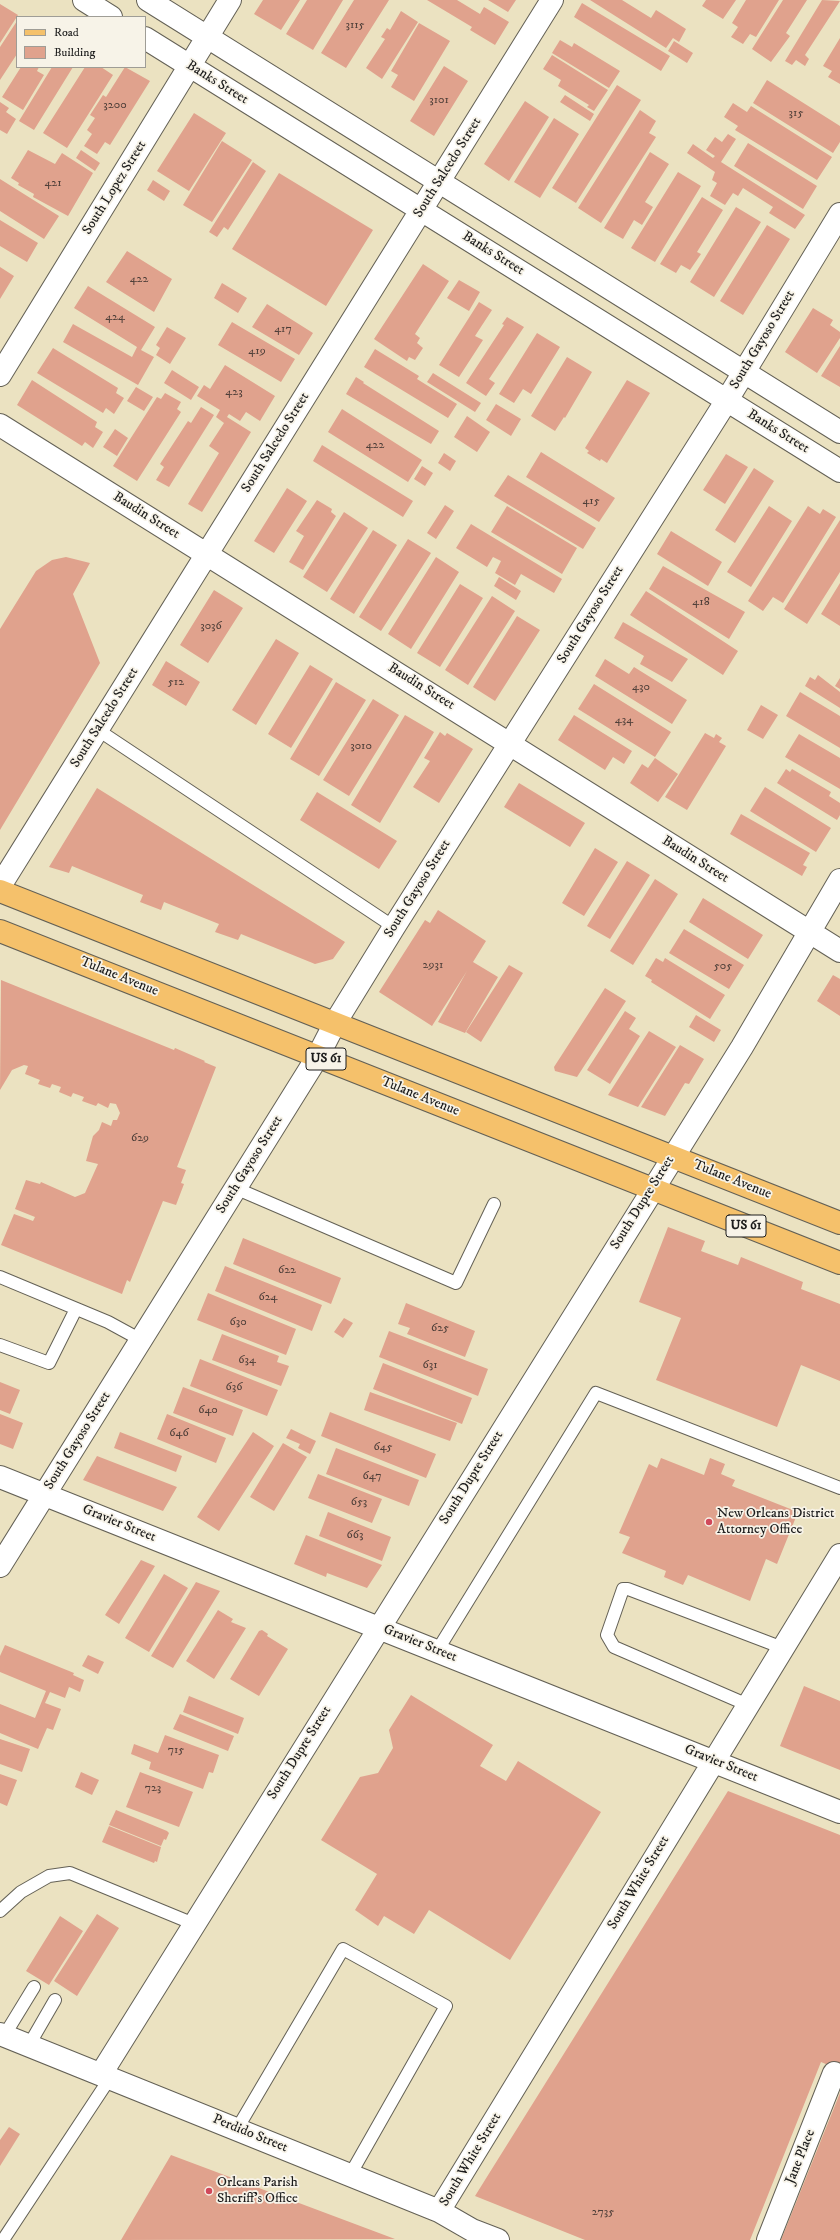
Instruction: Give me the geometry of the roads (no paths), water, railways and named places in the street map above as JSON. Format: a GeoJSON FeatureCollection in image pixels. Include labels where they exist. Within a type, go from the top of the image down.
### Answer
{"type":"FeatureCollection","features":[{"type":"Feature","properties":{"kind":"main road","name":"Tulane Avenue"},"geometry":{"type":"LineString","coordinates":[[0,891],[840,1223]]}},
{"type":"Feature","properties":{"kind":"main road","name":"Tulane Avenue"},"geometry":{"type":"LineString","coordinates":[[0,931],[840,1263]]}},
{"type":"Feature","properties":{"kind":"street"},"geometry":{"type":"LineString","coordinates":[[84,0],[109,16]]}},
{"type":"Feature","properties":{"kind":"street"},"geometry":{"type":"LineString","coordinates":[[148,0],[840,432]]}},
{"type":"Feature","properties":{"kind":"street","name":"South Lopez Street"},"geometry":{"type":"LineString","coordinates":[[0,375],[230,0]]}},
{"type":"Feature","properties":{"kind":"street","name":"South Salcedo Street"},"geometry":{"type":"LineString","coordinates":[[0,886],[552,0]]}},
{"type":"Feature","properties":{"kind":"street","name":"Banks Street"},"geometry":{"type":"LineString","coordinates":[[146,39],[840,471]]}},
{"type":"Feature","properties":{"kind":"street","name":"South Gayoso Street"},"geometry":{"type":"LineString","coordinates":[[0,1566],[318,1056],[335,1023],[394,927],[509,742],[727,400],[840,214]]}},
{"type":"Feature","properties":{"kind":"street","name":"Baudin Street"},"geometry":{"type":"LineString","coordinates":[[0,426],[509,742],[840,951]]}},
{"type":"Feature","properties":{"kind":"street","name":"South Dupre Street"},"geometry":{"type":"LineString","coordinates":[[106,2076],[194,1924],[652,1188],[742,1047],[808,932],[840,880]]}},
{"type":"Feature","properties":{"kind":"street","name":"Gravier Street"},"geometry":{"type":"LineString","coordinates":[[0,1477],[840,1812]]}},
{"type":"Feature","properties":{"kind":"street","name":"South White Street"},"geometry":{"type":"LineString","coordinates":[[439,2211],[840,1555]]}},
{"type":"Feature","properties":{"kind":"street","name":"Perdido Street"},"geometry":{"type":"LineString","coordinates":[[2,2035],[439,2211],[472,2230],[498,2240]]}},
{"type":"Feature","properties":{"kind":"street","name":"Jane Place"},"geometry":{"type":"LineString","coordinates":[[768,2240],[834,2073]]}},
{"type":"Feature","properties":{"kind":"lane"},"geometry":{"type":"LineString","coordinates":[[98,730],[394,927]]}},
{"type":"Feature","properties":{"kind":"lane"},"geometry":{"type":"LineString","coordinates":[[235,1188],[456,1283],[494,1204]]}},
{"type":"Feature","properties":{"kind":"lane"},"geometry":{"type":"LineString","coordinates":[[0,1277],[76,1309],[141,1340]]}},
{"type":"Feature","properties":{"kind":"lane"},"geometry":{"type":"LineString","coordinates":[[0,1345],[49,1363],[76,1309]]}},
{"type":"Feature","properties":{"kind":"lane"},"geometry":{"type":"LineString","coordinates":[[437,1651],[596,1393],[840,1488]]}},
{"type":"Feature","properties":{"kind":"lane"},"geometry":{"type":"LineString","coordinates":[[748,1705],[614,1647],[607,1635],[623,1589],[628,1589],[784,1648]]}},
{"type":"Feature","properties":{"kind":"lane"},"geometry":{"type":"LineString","coordinates":[[0,1911],[21,1892],[49,1876],[70,1873],[194,1924]]}},
{"type":"Feature","properties":{"kind":"lane"},"geometry":{"type":"LineString","coordinates":[[237,2129],[343,1949],[446,2006],[350,2175]]}},
{"type":"Feature","properties":{"kind":"lane"},"geometry":{"type":"LineString","coordinates":[[2,2035],[34,1987]]}},
{"type":"Feature","properties":{"kind":"lane"},"geometry":{"type":"LineString","coordinates":[[29,2045],[55,2000]]}},
{"type":"Feature","properties":{"kind":"lane"},"geometry":{"type":"LineString","coordinates":[[3,2240],[106,2076]]}},
{"type":"Feature","properties":{"kind":"place","name":"New Orleans District Attorney Office"},"geometry":{"type":"Point","coordinates":[709,1522]}},
{"type":"Feature","properties":{"kind":"place","name":"Orleans Parish Sheriff's Office"},"geometry":{"type":"Point","coordinates":[209,2191]}}]}
